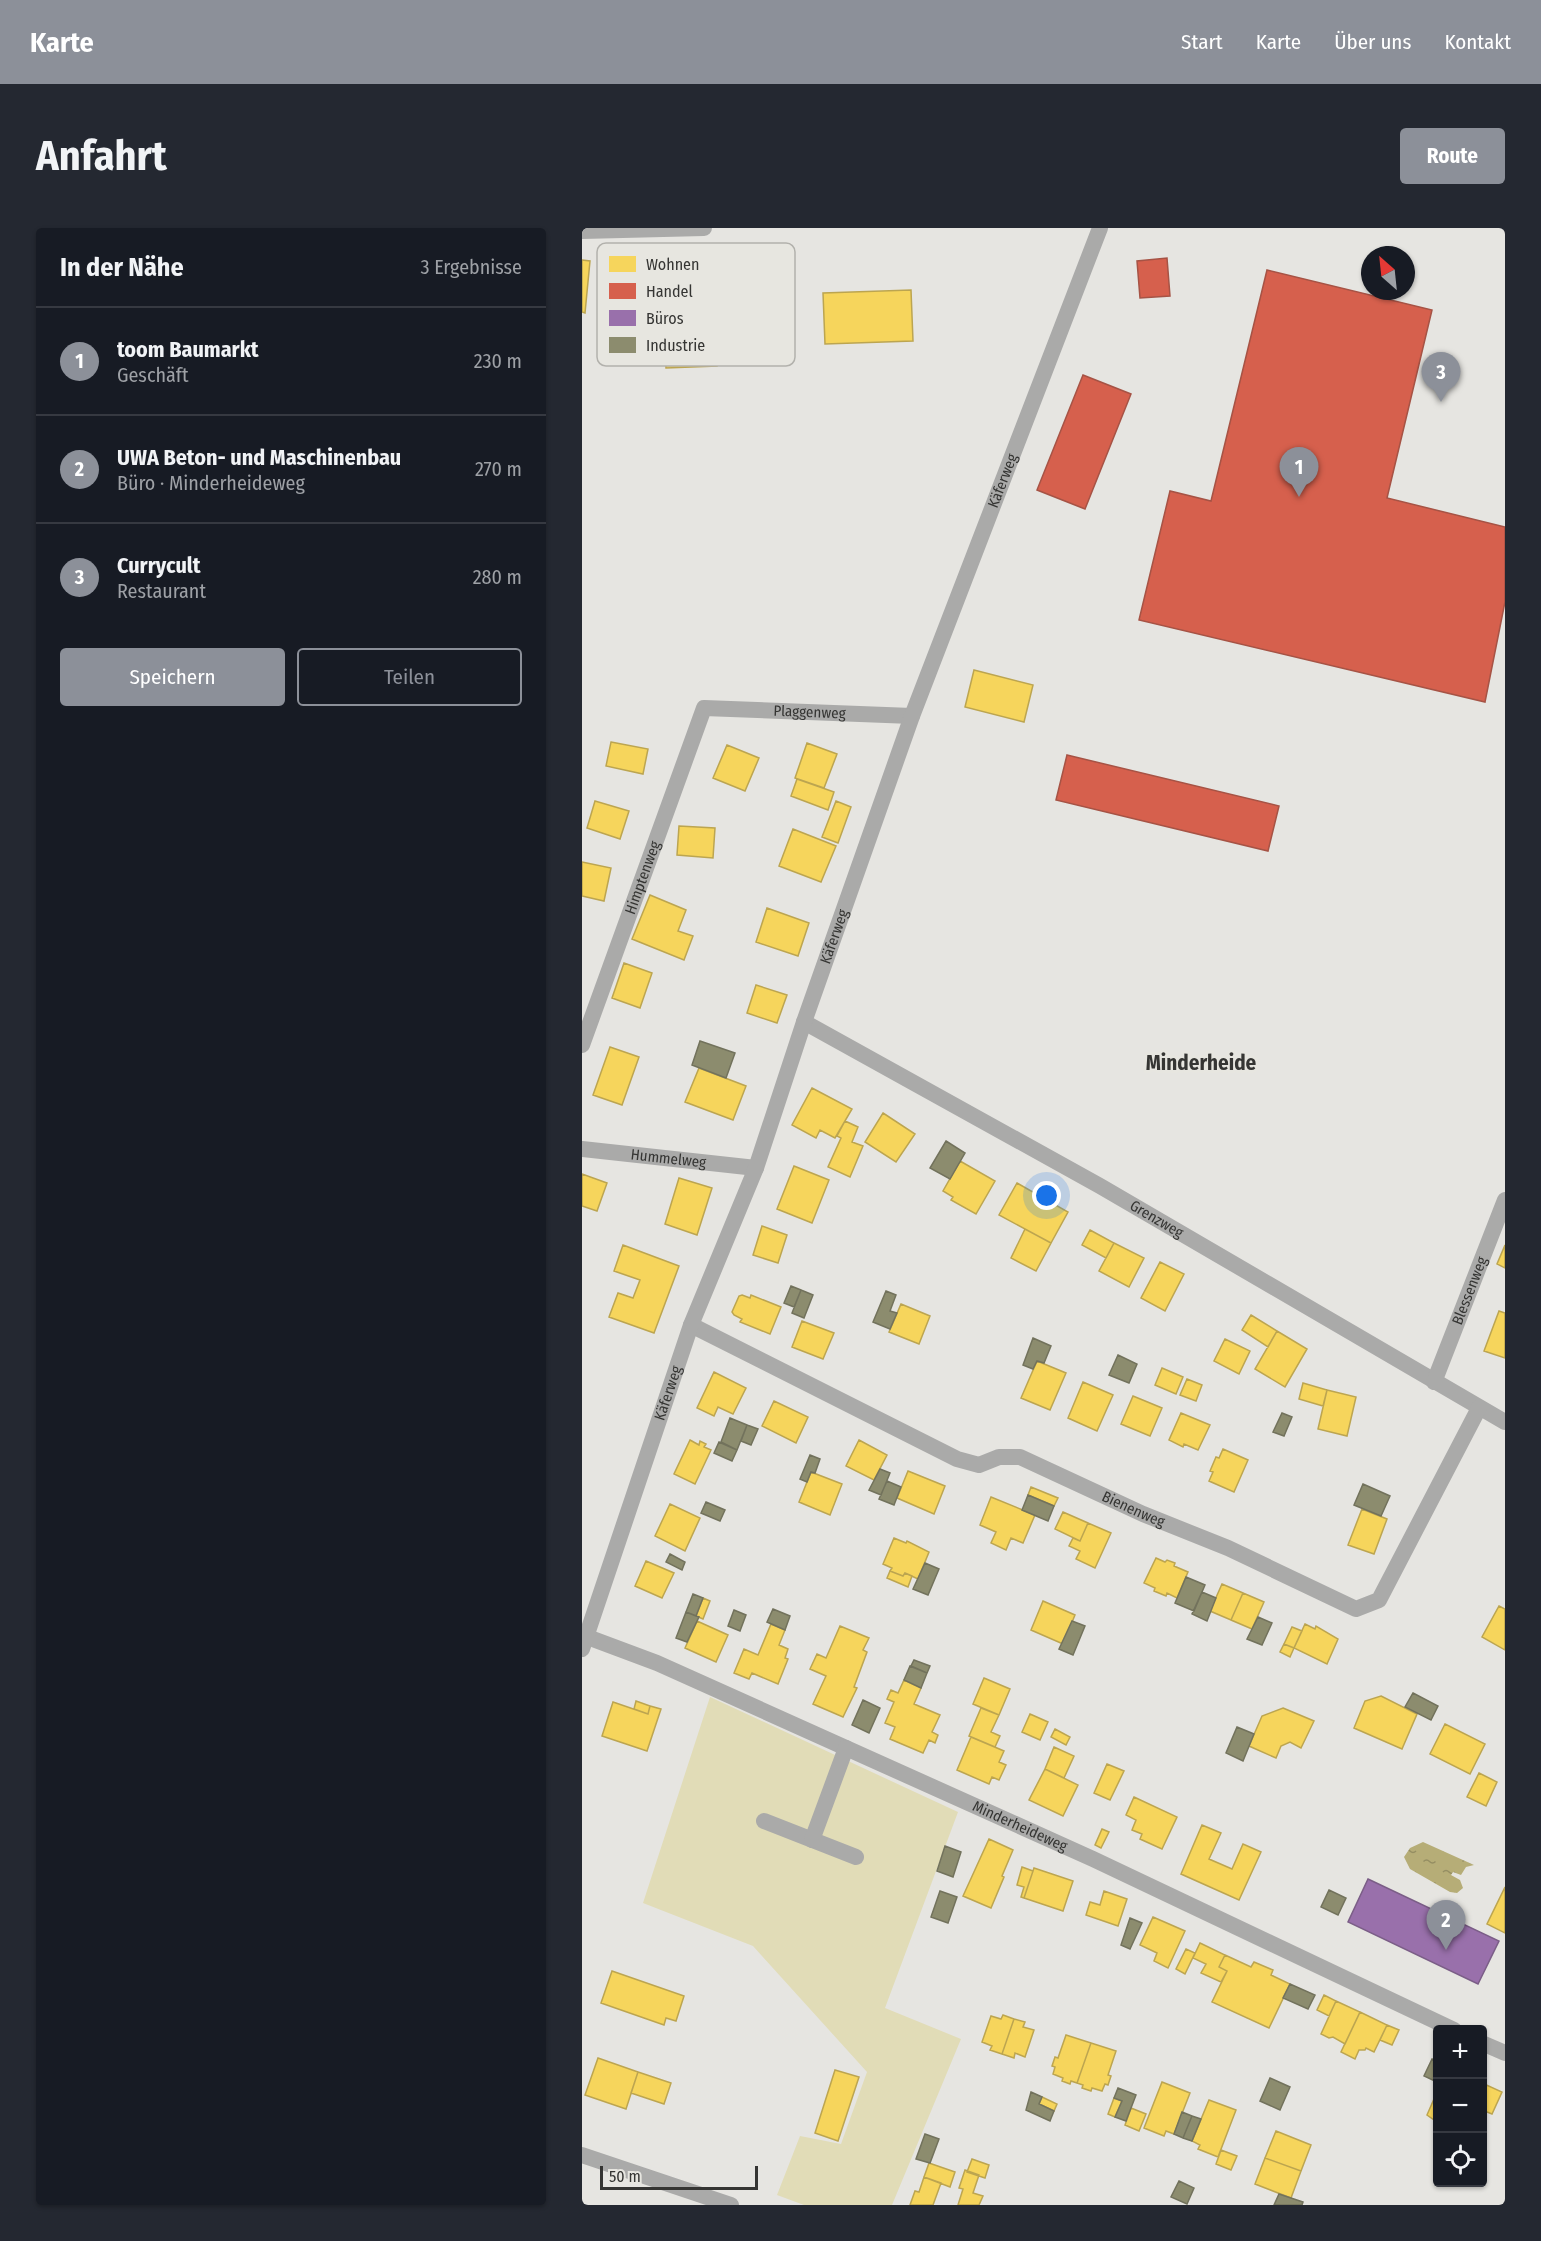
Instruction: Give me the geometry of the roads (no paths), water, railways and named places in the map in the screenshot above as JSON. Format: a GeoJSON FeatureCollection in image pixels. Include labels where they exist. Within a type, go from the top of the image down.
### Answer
{"type":"FeatureCollection","features":[{"type":"Feature","properties":{"kind":"street"},"geometry":{"type":"LineString","coordinates":[[582,231],[704,228]]}},
{"type":"Feature","properties":{"kind":"street","name":"Käferweg"},"geometry":{"type":"LineString","coordinates":[[584,1640],[691,1325],[756,1168],[804,1022],[912,716],[1100,228]]}},
{"type":"Feature","properties":{"kind":"street","name":"Plaggenweg"},"geometry":{"type":"LineString","coordinates":[[704,708],[912,716]]}},
{"type":"Feature","properties":{"kind":"street","name":"Himptenweg"},"geometry":{"type":"LineString","coordinates":[[582,1045],[704,708]]}},
{"type":"Feature","properties":{"kind":"street","name":"Grenzweg"},"geometry":{"type":"LineString","coordinates":[[804,1022],[1100,1186],[1505,1422]]}},
{"type":"Feature","properties":{"kind":"street","name":"Hummelweg"},"geometry":{"type":"LineString","coordinates":[[582,1149],[756,1168]]}},
{"type":"Feature","properties":{"kind":"street","name":"Blessenweg"},"geometry":{"type":"LineString","coordinates":[[1434,1382],[1505,1200]]}},
{"type":"Feature","properties":{"kind":"street","name":"Bienenweg"},"geometry":{"type":"LineString","coordinates":[[691,1325],[957,1459],[979,1465],[999,1456],[1020,1457],[1143,1514],[1228,1548],[1356,1609],[1379,1600],[1479,1408]]}},
{"type":"Feature","properties":{"kind":"street","name":"Minderheideweg"},"geometry":{"type":"LineString","coordinates":[[584,1640],[657,1663],[1093,1859],[1443,2025]]}},
{"type":"Feature","properties":{"kind":"street"},"geometry":{"type":"LineString","coordinates":[[812,1840],[846,1748]]}},
{"type":"Feature","properties":{"kind":"street"},"geometry":{"type":"LineString","coordinates":[[765,1821],[856,1857]]}},
{"type":"Feature","properties":{"kind":"street"},"geometry":{"type":"LineString","coordinates":[[1487,2045],[1505,2054]]}},
{"type":"Feature","properties":{"kind":"street"},"geometry":{"type":"LineString","coordinates":[[582,2155],[731,2205]]}},
{"type":"Feature","properties":{"kind":"water"},"geometry":{"type":"Polygon","coordinates":[[[1423,1842],[1474,1865],[1466,1867],[1461,1875],[1453,1872],[1451,1875],[1460,1880],[1463,1888],[1457,1893],[1450,1892],[1410,1869],[1404,1857],[1410,1848],[1423,1842]]]}},
{"type":"Feature","properties":{"kind":"place","name":"Currycult"},"geometry":{"type":"Point","coordinates":[1441,402]}},
{"type":"Feature","properties":{"kind":"place","name":"toom Baumarkt"},"geometry":{"type":"Point","coordinates":[1299,497]}},
{"type":"Feature","properties":{"kind":"place","name":"UWA Beton- und Maschinenbau"},"geometry":{"type":"Point","coordinates":[1446,1950]}},
{"type":"Feature","properties":{"kind":"district","name":"Minderheide"},"geometry":{"type":"Point","coordinates":[1201,1063]}}]}
